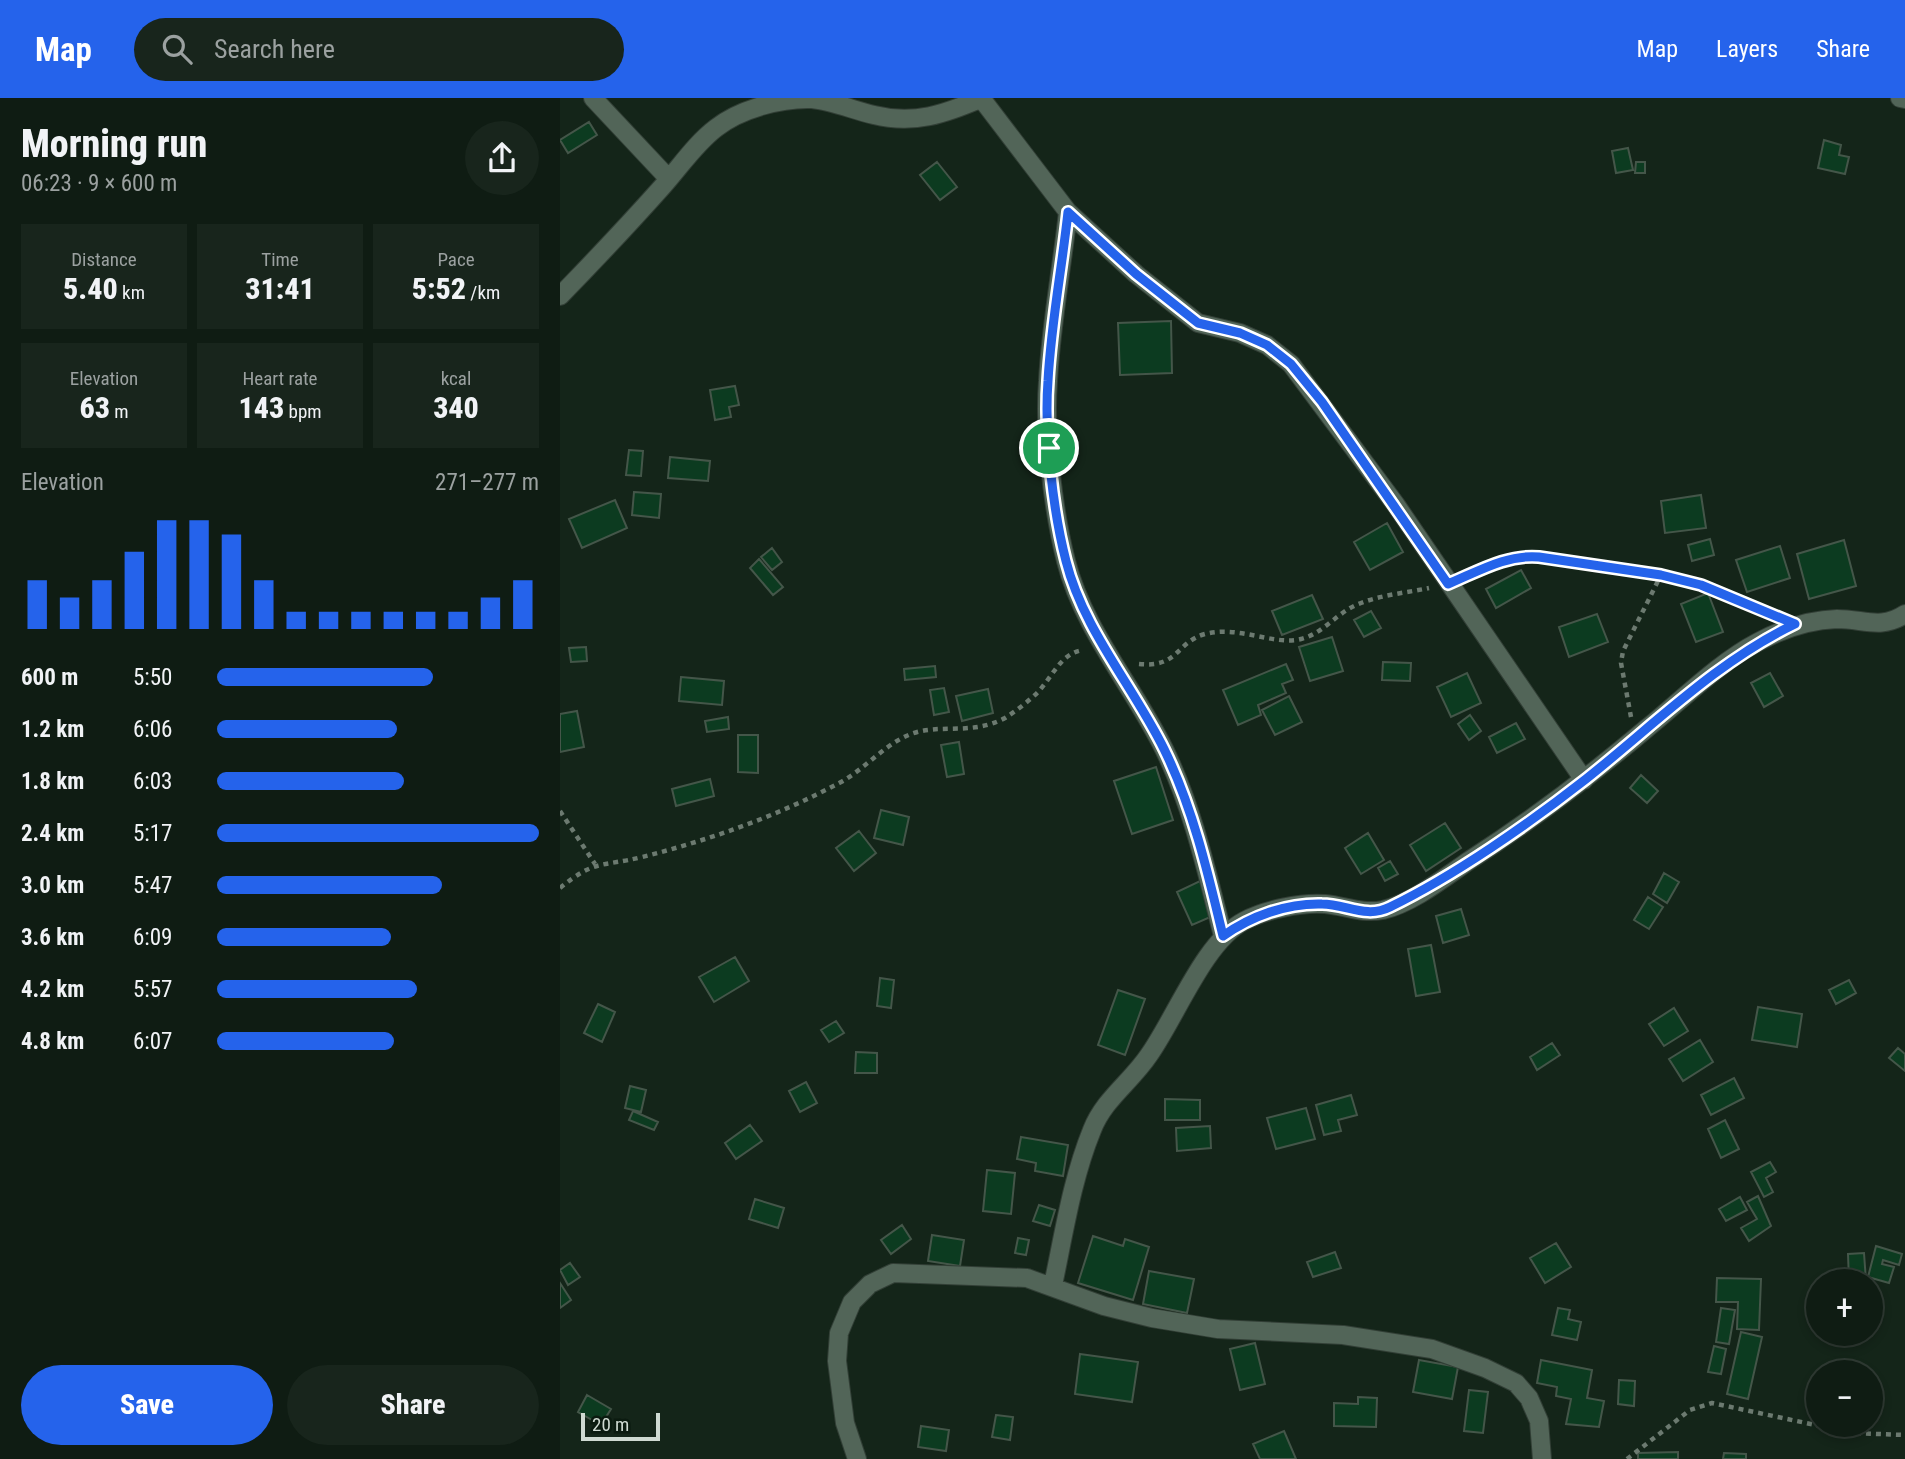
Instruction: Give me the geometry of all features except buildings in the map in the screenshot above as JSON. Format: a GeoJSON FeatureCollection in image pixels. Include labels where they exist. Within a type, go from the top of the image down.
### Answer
{"type":"FeatureCollection","features":[{"type":"Feature","properties":{"kind":"street"},"geometry":{"type":"LineString","coordinates":[[593,98],[669,179]]}},
{"type":"Feature","properties":{"kind":"street"},"geometry":{"type":"LineString","coordinates":[[560,296],[718,126],[743,113],[779,100],[811,99],[836,102],[877,116],[915,120],[943,114],[981,98],[1068,212],[1136,274],[1198,323],[1240,333],[1267,345],[1291,364],[1322,402],[1584,780]]}},
{"type":"Feature","properties":{"kind":"street"},"geometry":{"type":"LineString","coordinates":[[1899,98],[1905,99]]}},
{"type":"Feature","properties":{"kind":"street"},"geometry":{"type":"LineString","coordinates":[[1068,212],[1047,384],[1049,448],[1066,560],[1076,590],[1170,762],[1204,858],[1223,936]]}},
{"type":"Feature","properties":{"kind":"street"},"geometry":{"type":"LineString","coordinates":[[1053,1285],[1082,1155],[1093,1126],[1108,1101],[1147,1059],[1205,960],[1223,936],[1245,920],[1290,907],[1324,904],[1361,912],[1386,909],[1421,891],[1473,858],[1584,780],[1755,643],[1795,624],[1837,619],[1900,621]]}},
{"type":"Feature","properties":{"kind":"street"},"geometry":{"type":"LineString","coordinates":[[857,1459],[845,1423],[837,1361],[839,1333],[852,1302],[870,1284],[893,1273],[1027,1278],[1053,1285],[1104,1306],[1152,1318],[1218,1329],[1303,1332],[1385,1340],[1432,1349],[1485,1368],[1516,1383],[1530,1398],[1539,1421],[1542,1459]]}},
{"type":"Feature","properties":{"kind":"path"},"geometry":{"type":"LineString","coordinates":[[560,888],[595,864],[625,861],[669,850],[796,804],[845,779],[885,749],[914,733],[965,730],[1005,718],[1038,692],[1066,656],[1074,652],[1089,650],[1113,659],[1149,665],[1162,663],[1180,653],[1195,638],[1226,631],[1301,639],[1356,605],[1448,584],[1524,555],[1661,575],[1701,585],[1795,624]]}},
{"type":"Feature","properties":{"kind":"path"},"geometry":{"type":"LineString","coordinates":[[1636,738],[1621,663],[1623,652],[1661,575]]}},
{"type":"Feature","properties":{"kind":"path"},"geometry":{"type":"LineString","coordinates":[[560,811],[595,864]]}},
{"type":"Feature","properties":{"kind":"path"},"geometry":{"type":"LineString","coordinates":[[1627,1459],[1690,1410],[1712,1403],[1853,1433],[1905,1435]]}},
{"type":"Feature","properties":{"kind":"route"},"geometry":{"type":"LineString","coordinates":[[1068,212],[1136,274],[1198,323],[1216,330],[1240,333],[1267,345],[1291,364],[1322,402],[1396,505],[1448,584],[1524,555],[1574,564],[1632,569],[1701,585],[1795,624],[1755,643],[1584,780],[1421,891],[1386,909],[1361,912],[1324,904],[1290,907],[1245,920],[1223,936],[1204,858],[1165,751],[1143,708],[1094,627],[1076,590],[1060,529],[1049,448],[1047,384],[1068,212]]}}]}
